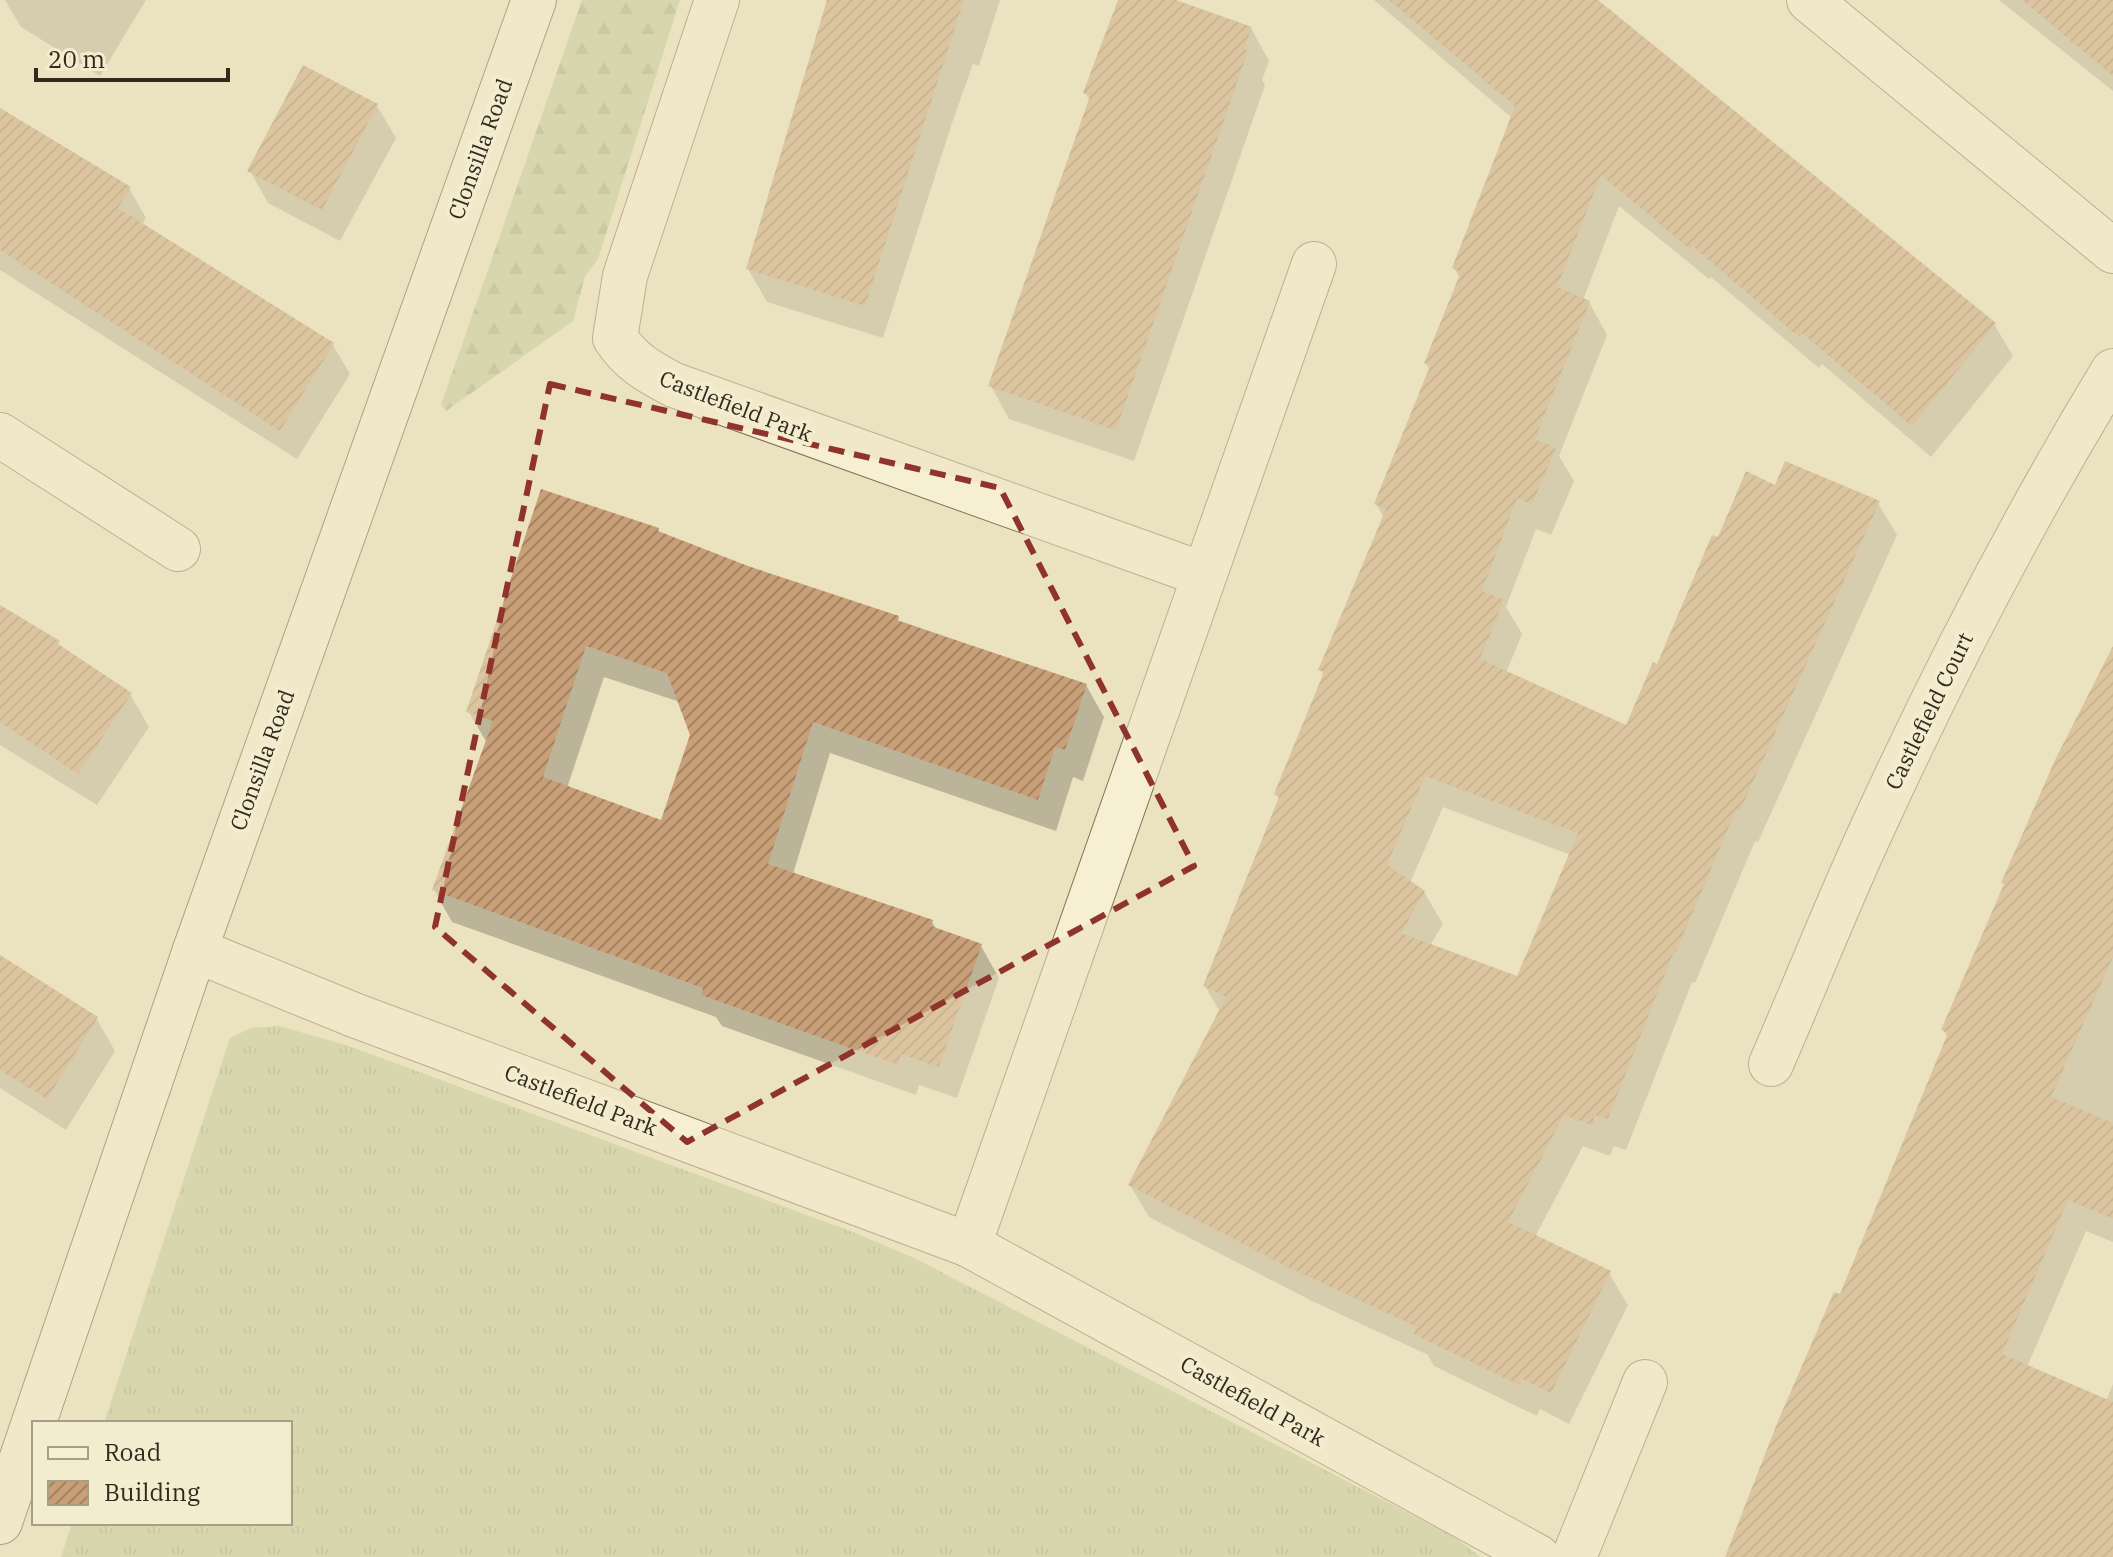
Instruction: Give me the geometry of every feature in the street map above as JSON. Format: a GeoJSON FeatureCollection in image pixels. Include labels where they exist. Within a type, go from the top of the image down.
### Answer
{"type":"FeatureCollection","features":[{"type":"Feature","properties":{"kind":"street","name":"Clonsilla Road"},"geometry":{"type":"LineString","coordinates":[[34,1421],[195,950],[534,0]]}},
{"type":"Feature","properties":{"kind":"street","name":"Castlefield Park"},"geometry":{"type":"LineString","coordinates":[[717,0],[625,276],[615,338],[627,356],[639,367],[674,385],[1202,574]]}},
{"type":"Feature","properties":{"kind":"street"},"geometry":{"type":"LineString","coordinates":[[1809,0],[2113,251]]}},
{"type":"Feature","properties":{"kind":"street"},"geometry":{"type":"LineString","coordinates":[[969,1245],[1202,574],[1314,264]]}},
{"type":"Feature","properties":{"kind":"street","name":"Castlefield Court"},"geometry":{"type":"LineString","coordinates":[[1771,1064],[1867,840],[1941,682],[2113,371]]}},
{"type":"Feature","properties":{"kind":"street"},"geometry":{"type":"LineString","coordinates":[[0,435],[178,549]]}},
{"type":"Feature","properties":{"kind":"street","name":"Castlefield Park"},"geometry":{"type":"LineString","coordinates":[[195,950],[354,1015],[969,1245],[1538,1557]]}},
{"type":"Feature","properties":{"kind":"street"},"geometry":{"type":"LineString","coordinates":[[1574,1557],[1645,1382]]}},
{"type":"Feature","properties":{"kind":"street","name":"Clonsilla Road"},"geometry":{"type":"LineString","coordinates":[[0,1522],[32,1428]]}},
{"type":"Feature","properties":{"kind":"highlighted area"},"geometry":{"type":"Polygon","coordinates":[[[550,384],[1000,488],[1194,866],[687,1142],[435,927],[550,384]]]}},
{"type":"Feature","properties":{"kind":"green space"},"geometry":{"type":"Polygon","coordinates":[[[582,0],[680,0],[598,259],[585,276],[573,321],[446,411],[441,405],[582,0]]]}},
{"type":"Feature","properties":{"kind":"green space"},"geometry":{"type":"Polygon","coordinates":[[[279,1026],[349,1046],[853,1232],[914,1258],[1453,1536],[1481,1557],[61,1557],[71,1525],[292,1525],[292,1421],[105,1421],[230,1038],[251,1028],[279,1026]]]}},
{"type":"Feature","properties":{"kind":"building"},"geometry":{"type":"Polygon","coordinates":[[[827,0],[964,0],[865,306],[746,269],[827,0]]]}},
{"type":"Feature","properties":{"kind":"building"},"geometry":{"type":"Polygon","coordinates":[[[1118,0],[1176,0],[1252,27],[1244,49],[1248,51],[1116,430],[988,386],[1090,96],[1083,93],[1118,0]]]}},
{"type":"Feature","properties":{"kind":"building"},"geometry":{"type":"Polygon","coordinates":[[[1389,0],[1598,0],[1996,323],[1912,426],[1802,333],[1799,337],[1692,246],[1690,249],[1601,175],[1557,287],[1590,301],[1535,439],[1556,448],[1532,504],[1517,498],[1482,591],[1504,600],[1480,659],[1626,725],[1653,662],[1657,664],[1712,535],[1718,537],[1746,471],[1775,485],[1785,461],[1880,501],[1740,811],[1736,810],[1674,951],[1608,1119],[1595,1115],[1592,1125],[1564,1115],[1508,1222],[1611,1271],[1551,1393],[1521,1378],[1519,1385],[1414,1334],[1417,1327],[1292,1269],[1128,1185],[1226,997],[1203,986],[1279,797],[1274,794],[1324,672],[1318,670],[1386,509],[1374,504],[1430,366],[1424,363],[1461,272],[1452,268],[1515,106],[1389,0]],[[1425,776],[1387,865],[1425,891],[1401,933],[1517,976],[1578,833],[1425,776]]]}},
{"type":"Feature","properties":{"kind":"building"},"geometry":{"type":"Polygon","coordinates":[[[2022,0],[2113,0],[2113,76],[2022,0]]]}},
{"type":"Feature","properties":{"kind":"building"},"geometry":{"type":"Polygon","coordinates":[[[303,65],[378,104],[322,210],[247,171],[303,65]]]}},
{"type":"Feature","properties":{"kind":"building"},"geometry":{"type":"Polygon","coordinates":[[[0,108],[131,187],[118,208],[334,343],[280,431],[0,250],[0,108]]]}},
{"type":"Feature","properties":{"kind":"building"},"geometry":{"type":"Polygon","coordinates":[[[541,489],[659,528],[658,531],[748,566],[899,616],[898,621],[1087,684],[1065,750],[1055,747],[1038,800],[813,722],[768,864],[933,920],[931,926],[982,944],[939,1067],[901,1054],[898,1065],[701,995],[703,988],[432,890],[493,721],[466,712],[541,489]],[[586,646],[543,777],[661,820],[690,735],[667,673],[586,646]]]}},
{"type":"Feature","properties":{"kind":"building"},"geometry":{"type":"Polygon","coordinates":[[[0,605],[60,641],[58,644],[132,693],[78,774],[0,722],[0,605]]]}},
{"type":"Feature","properties":{"kind":"building"},"geometry":{"type":"Polygon","coordinates":[[[2113,646],[2113,957],[2051,1097],[2113,1123],[2113,1219],[2068,1200],[2002,1354],[2113,1402],[2113,1557],[1725,1557],[1778,1421],[1834,1292],[1840,1294],[1948,1033],[1941,1030],[2004,884],[2001,883],[2055,760],[2113,646]]]}},
{"type":"Feature","properties":{"kind":"building"},"geometry":{"type":"Polygon","coordinates":[[[0,955],[98,1017],[47,1099],[0,1070],[0,955]]]}}]}
